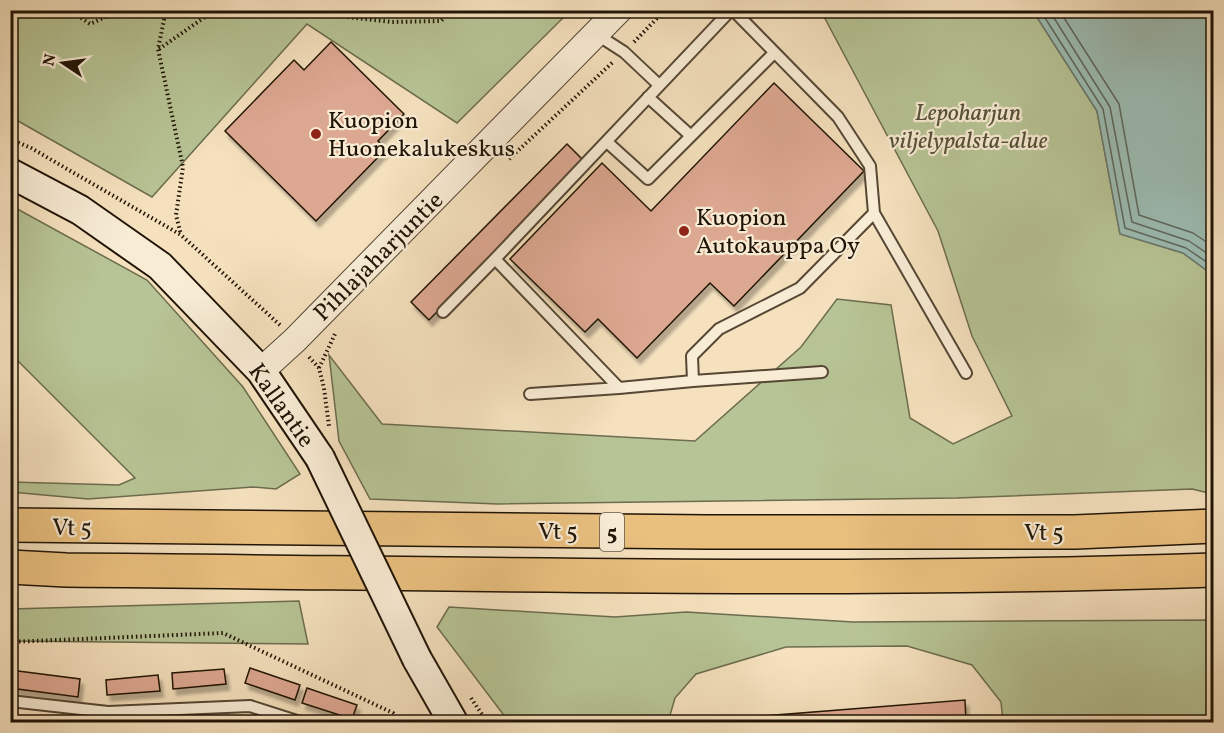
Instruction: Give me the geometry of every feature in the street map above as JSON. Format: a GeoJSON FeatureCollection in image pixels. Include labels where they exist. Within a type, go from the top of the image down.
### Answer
{"type":"FeatureCollection","features":[{"type":"Feature","properties":{"kind":"highway","name":"Vt 5"},"geometry":{"type":"LineString","coordinates":[[10,525],[708,532],[1075,532],[1214,526]]}},
{"type":"Feature","properties":{"kind":"highway","name":"Vt 5"},"geometry":{"type":"LineString","coordinates":[[10,567],[66,570],[708,576],[1075,575],[1214,570]]}},
{"type":"Feature","properties":{"kind":"main road","name":"Kallantie"},"geometry":{"type":"LineString","coordinates":[[10,173],[80,210],[159,266],[261,371],[320,458],[417,659],[453,723]]}},
{"type":"Feature","properties":{"kind":"street","name":"Pihlajaharjuntie"},"geometry":{"type":"LineString","coordinates":[[261,371],[295,340],[619,10]]}},
{"type":"Feature","properties":{"kind":"lane"},"geometry":{"type":"LineString","coordinates":[[443,312],[732,10],[838,117],[870,166],[873,213],[966,373]]}},
{"type":"Feature","properties":{"kind":"lane"},"geometry":{"type":"LineString","coordinates":[[596,33],[624,52],[659,85]]}},
{"type":"Feature","properties":{"kind":"lane"},"geometry":{"type":"LineString","coordinates":[[608,142],[648,179],[774,53]]}},
{"type":"Feature","properties":{"kind":"lane"},"geometry":{"type":"LineString","coordinates":[[648,96],[691,136]]}},
{"type":"Feature","properties":{"kind":"lane"},"geometry":{"type":"LineString","coordinates":[[693,381],[692,356],[718,329],[800,288],[873,213]]}},
{"type":"Feature","properties":{"kind":"lane"},"geometry":{"type":"LineString","coordinates":[[495,259],[619,387]]}},
{"type":"Feature","properties":{"kind":"lane"},"geometry":{"type":"LineString","coordinates":[[530,394],[822,372]]}},
{"type":"Feature","properties":{"kind":"lane"},"geometry":{"type":"LineString","coordinates":[[10,701],[108,712],[250,706],[300,723]]}},
{"type":"Feature","properties":{"kind":"path"},"geometry":{"type":"LineString","coordinates":[[70,10],[90,24],[122,10]]}},
{"type":"Feature","properties":{"kind":"path"},"geometry":{"type":"LineString","coordinates":[[166,10],[158,49],[183,167],[176,215],[181,236]]}},
{"type":"Feature","properties":{"kind":"path"},"geometry":{"type":"LineString","coordinates":[[158,49],[215,10]]}},
{"type":"Feature","properties":{"kind":"path"},"geometry":{"type":"LineString","coordinates":[[285,10],[392,22],[441,21],[452,10]]}},
{"type":"Feature","properties":{"kind":"path"},"geometry":{"type":"LineString","coordinates":[[10,139],[31,148],[181,236],[277,322]]}},
{"type":"Feature","properties":{"kind":"path"},"geometry":{"type":"LineString","coordinates":[[319,368],[324,387],[329,428]]}},
{"type":"Feature","properties":{"kind":"path"},"geometry":{"type":"LineString","coordinates":[[10,642],[223,633],[393,713],[399,723]]}},
{"type":"Feature","properties":{"kind":"green space"},"geometry":{"type":"Polygon","coordinates":[[[49,10],[570,11],[457,123],[307,24],[152,197],[11,117],[11,11],[29,11],[30,14],[49,12],[49,10]]]}},
{"type":"Feature","properties":{"kind":"green space","name":"Lepoharjun viljelypalsta-alue"},"geometry":{"type":"Polygon","coordinates":[[[821,11],[1033,11],[1097,111],[1120,234],[1183,253],[1213,275],[1213,494],[1192,489],[957,498],[498,504],[370,499],[339,441],[329,355],[382,424],[695,441],[801,347],[837,299],[891,305],[910,418],[953,444],[1012,416],[972,336],[938,231],[821,11]]]}},
{"type":"Feature","properties":{"kind":"green space"},"geometry":{"type":"Polygon","coordinates":[[[10,205],[147,280],[243,387],[300,474],[276,489],[253,487],[88,499],[11,492],[11,482],[119,485],[135,478],[11,354],[10,205]]]}},
{"type":"Feature","properties":{"kind":"green space"},"geometry":{"type":"Polygon","coordinates":[[[299,601],[308,644],[11,641],[11,609],[299,601]]]}},
{"type":"Feature","properties":{"kind":"green space"},"geometry":{"type":"Polygon","coordinates":[[[449,607],[615,617],[686,612],[853,622],[1213,620],[1213,722],[1003,722],[1001,702],[972,665],[907,646],[786,647],[696,674],[675,698],[668,722],[509,722],[437,627],[449,607]]]}},
{"type":"Feature","properties":{"kind":"water"},"geometry":{"type":"Polygon","coordinates":[[[1033,11],[1213,11],[1213,275],[1183,253],[1120,234],[1097,111],[1033,11]]]}},
{"type":"Feature","properties":{"kind":"building"},"geometry":{"type":"Polygon","coordinates":[[[331,42],[404,114],[378,141],[386,149],[316,221],[225,131],[294,60],[304,70],[331,42]]]}},
{"type":"Feature","properties":{"kind":"building"},"geometry":{"type":"Polygon","coordinates":[[[774,83],[864,171],[734,306],[710,283],[637,358],[598,319],[585,332],[510,259],[602,163],[651,211],[774,83]]]}},
{"type":"Feature","properties":{"kind":"building"},"geometry":{"type":"Polygon","coordinates":[[[567,144],[585,162],[429,320],[411,302],[567,144]]]}},
{"type":"Feature","properties":{"kind":"building"},"geometry":{"type":"Polygon","coordinates":[[[250,668],[300,685],[295,700],[245,683],[250,668]]]}},
{"type":"Feature","properties":{"kind":"building"},"geometry":{"type":"Polygon","coordinates":[[[224,669],[226,684],[173,689],[172,673],[224,669]]]}},
{"type":"Feature","properties":{"kind":"building"},"geometry":{"type":"Polygon","coordinates":[[[10,670],[80,679],[78,697],[10,688],[10,670]]]}},
{"type":"Feature","properties":{"kind":"building"},"geometry":{"type":"Polygon","coordinates":[[[158,675],[160,691],[107,695],[106,680],[158,675]]]}},
{"type":"Feature","properties":{"kind":"building"},"geometry":{"type":"Polygon","coordinates":[[[307,688],[357,705],[352,719],[302,703],[307,688]]]}},
{"type":"Feature","properties":{"kind":"building"},"geometry":{"type":"Polygon","coordinates":[[[965,700],[966,722],[764,722],[763,716],[965,700]]]}},
{"type":"Feature","properties":{"kind":"place","name":"Kuopion Huonekalukeskus"},"geometry":{"type":"Point","coordinates":[316,134]}},
{"type":"Feature","properties":{"kind":"place","name":"Kuopion Autokauppa Oy"},"geometry":{"type":"Point","coordinates":[684,231]}}]}
